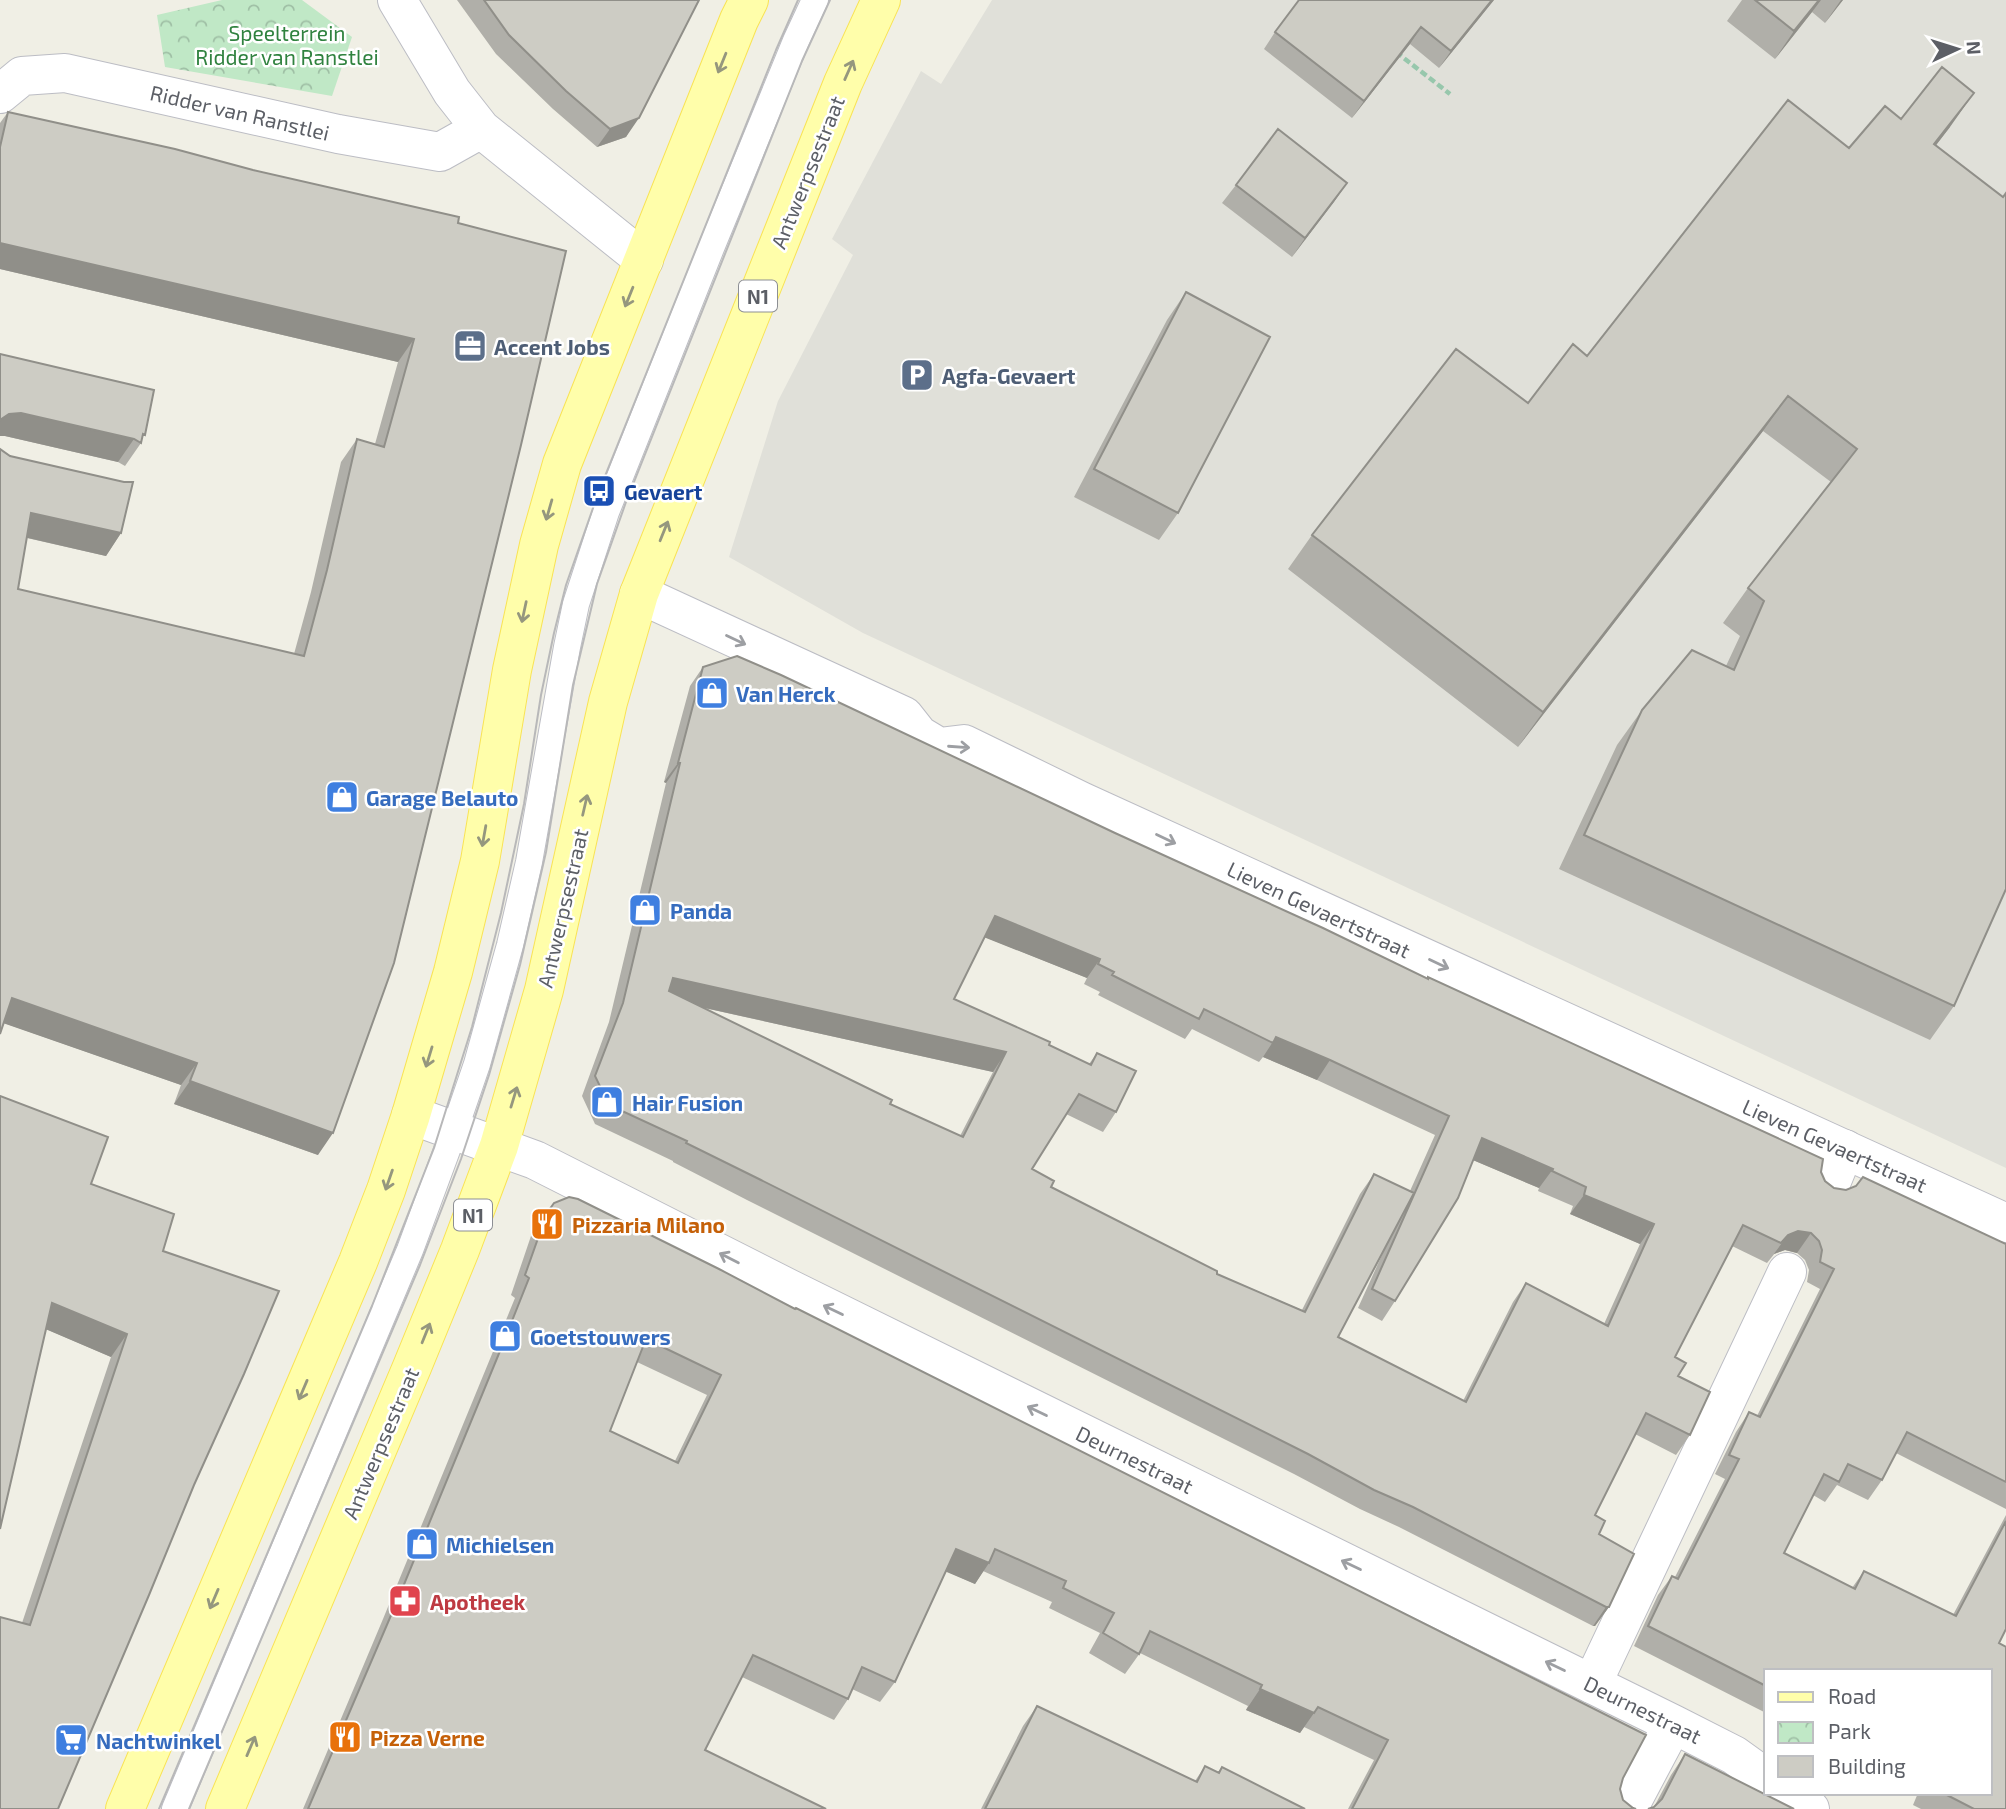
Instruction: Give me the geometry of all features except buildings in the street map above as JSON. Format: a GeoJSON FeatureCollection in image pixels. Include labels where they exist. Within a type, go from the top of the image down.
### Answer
{"type":"FeatureCollection","features":[{"type":"Feature","properties":{"kind":"main road"},"geometry":{"type":"LineString","coordinates":[[125,1809],[358,1262],[386,1190],[453,972],[480,860],[512,670],[542,532],[562,464],[749,0]]}},
{"type":"Feature","properties":{"kind":"main road","name":"Antwerpsestraat"},"geometry":{"type":"LineString","coordinates":[[225,1809],[417,1355],[499,1146],[544,990],[608,702],[639,594],[843,83],[881,0]]}},
{"type":"Feature","properties":{"kind":"street"},"geometry":{"type":"LineString","coordinates":[[397,0],[452,92],[481,129],[644,260]]}},
{"type":"Feature","properties":{"kind":"street","name":"Ridder van Ranstlei"},"geometry":{"type":"LineString","coordinates":[[0,94],[22,76],[65,73],[338,134],[440,152],[481,129]]}},
{"type":"Feature","properties":{"kind":"street","name":"Lieven Gevaertstraat"},"geometry":{"type":"LineString","coordinates":[[639,594],[904,716],[919,735],[939,747],[964,744],[1083,802],[2006,1223]]}},
{"type":"Feature","properties":{"kind":"street","name":"Deurnestraat"},"geometry":{"type":"LineString","coordinates":[[411,1115],[535,1160],[790,1289],[1673,1724],[1734,1755],[1764,1777]]}},
{"type":"Feature","properties":{"kind":"street"},"geometry":{"type":"LineString","coordinates":[[1829,1188],[1846,1150]]}},
{"type":"Feature","properties":{"kind":"street"},"geometry":{"type":"LineString","coordinates":[[1592,1684],[1787,1272]]}},
{"type":"Feature","properties":{"kind":"street"},"geometry":{"type":"LineString","coordinates":[[1628,1809],[1673,1724]]}},
{"type":"Feature","properties":{"kind":"street"},"geometry":{"type":"LineString","coordinates":[[1791,1795],[1810,1809]]}},
{"type":"Feature","properties":{"kind":"lane"},"geometry":{"type":"LineString","coordinates":[[175,1809],[410,1250],[454,1131],[477,1064],[510,945],[529,862],[566,647],[580,592],[606,512],[722,222],[815,0]]}},
{"type":"Feature","properties":{"kind":"path"},"geometry":{"type":"LineString","coordinates":[[1395,51],[1450,94]]}},
{"type":"Feature","properties":{"kind":"shaded area"},"geometry":{"type":"Polygon","coordinates":[[[992,0],[2006,0],[2006,1168],[863,633],[729,557],[778,401],[853,255],[832,239],[921,71],[941,84],[992,0]]]}},
{"type":"Feature","properties":{"kind":"green space","name":"Speelterrein Ridder van Ranstlei"},"geometry":{"type":"Polygon","coordinates":[[[222,0],[302,0],[352,37],[332,96],[165,67],[157,15],[222,0]]]}},
{"type":"Feature","properties":{"kind":"tram line"},"geometry":{"type":"LineString","coordinates":[[159,1809],[372,1306],[434,1148],[472,1027],[501,913],[524,804],[541,695],[566,585],[599,491],[798,0]]}},
{"type":"Feature","properties":{"kind":"tram line"},"geometry":{"type":"LineString","coordinates":[[189,1809],[420,1265],[461,1159],[489,1075],[520,965],[546,852],[573,685],[597,584],[626,502],[802,61],[830,0]]}},
{"type":"Feature","properties":{"kind":"place","name":"Accent Jobs"},"geometry":{"type":"Point","coordinates":[470,346]}},
{"type":"Feature","properties":{"kind":"place","name":"Agfa-Gevaert"},"geometry":{"type":"Point","coordinates":[917,375]}},
{"type":"Feature","properties":{"kind":"place","name":"Gevaert"},"geometry":{"type":"Point","coordinates":[599,491]}},
{"type":"Feature","properties":{"kind":"place","name":"Van Herck"},"geometry":{"type":"Point","coordinates":[712,693]}},
{"type":"Feature","properties":{"kind":"place","name":"Garage Belauto"},"geometry":{"type":"Point","coordinates":[342,797]}},
{"type":"Feature","properties":{"kind":"place","name":"Panda"},"geometry":{"type":"Point","coordinates":[645,910]}},
{"type":"Feature","properties":{"kind":"place","name":"Hair Fusion"},"geometry":{"type":"Point","coordinates":[607,1102]}},
{"type":"Feature","properties":{"kind":"place","name":"Pizzaria Milano"},"geometry":{"type":"Point","coordinates":[547,1224]}},
{"type":"Feature","properties":{"kind":"place","name":"Goetstouwers"},"geometry":{"type":"Point","coordinates":[505,1336]}},
{"type":"Feature","properties":{"kind":"place","name":"Michielsen"},"geometry":{"type":"Point","coordinates":[422,1544]}},
{"type":"Feature","properties":{"kind":"place","name":"Apotheek"},"geometry":{"type":"Point","coordinates":[405,1601]}},
{"type":"Feature","properties":{"kind":"place","name":"Pizza Verne"},"geometry":{"type":"Point","coordinates":[345,1737]}},
{"type":"Feature","properties":{"kind":"place","name":"Nachtwinkel"},"geometry":{"type":"Point","coordinates":[71,1740]}}]}
